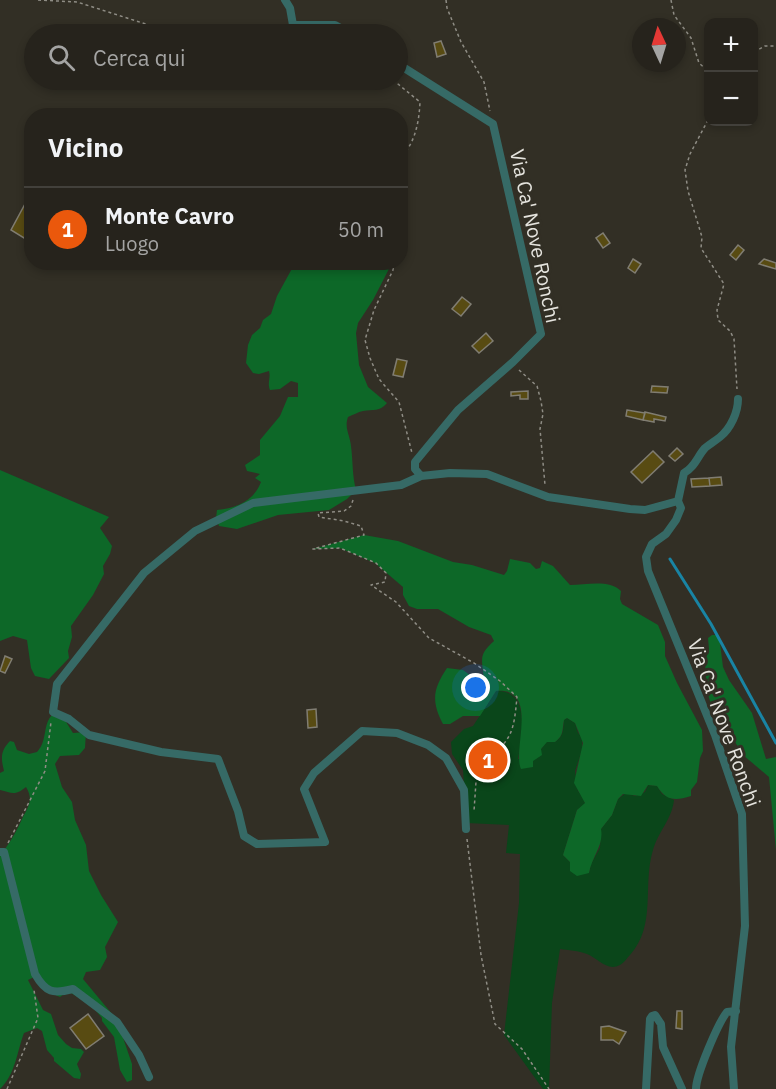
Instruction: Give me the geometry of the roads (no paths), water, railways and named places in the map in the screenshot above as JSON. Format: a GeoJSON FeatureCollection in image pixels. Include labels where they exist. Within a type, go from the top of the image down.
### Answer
{"type":"FeatureCollection","features":[{"type":"Feature","properties":{"kind":"street"},"geometry":{"type":"LineString","coordinates":[[285,0],[290,8],[293,24]]}},
{"type":"Feature","properties":{"kind":"street","name":"Via Ca' Nove Ronchi"},"geometry":{"type":"LineString","coordinates":[[408,70],[493,124],[541,334],[513,363],[458,410],[416,462],[415,469],[421,476]]}},
{"type":"Feature","properties":{"kind":"street","name":"Via Ca' Nove Ronchi"},"geometry":{"type":"LineString","coordinates":[[734,1089],[731,1047],[745,926],[742,814],[715,735],[648,571],[646,557],[652,544],[666,534],[676,520],[681,508],[678,501],[684,473],[692,468],[707,446],[722,436],[738,408],[738,399]]}},
{"type":"Feature","properties":{"kind":"street"},"geometry":{"type":"LineString","coordinates":[[466,825],[464,790],[446,758],[428,745],[397,733],[362,731],[314,773],[304,789],[325,842],[257,844],[244,836],[238,811],[218,759],[161,752],[89,735],[69,719],[53,712],[57,684],[144,573],[195,531],[253,503],[401,485],[421,476],[450,473],[487,474],[548,497],[645,510],[678,501]]}},
{"type":"Feature","properties":{"kind":"street"},"geometry":{"type":"LineString","coordinates":[[2,852],[35,974],[42,986],[58,993],[73,989],[117,1022],[139,1055],[148,1077]]}},
{"type":"Feature","properties":{"kind":"street"},"geometry":{"type":"LineString","coordinates":[[696,1089],[697,1076],[721,1020],[727,1012],[736,1011]]}},
{"type":"Feature","properties":{"kind":"street"},"geometry":{"type":"LineString","coordinates":[[646,1089],[650,1019],[655,1015],[661,1024],[663,1047],[668,1061],[682,1089]]}},
{"type":"Feature","properties":{"kind":"waterway"},"geometry":{"type":"LineString","coordinates":[[670,559],[711,624],[776,743]]}},
{"type":"Feature","properties":{"kind":"place","name":"Monte Cavro"},"geometry":{"type":"Point","coordinates":[488,760]}}]}
